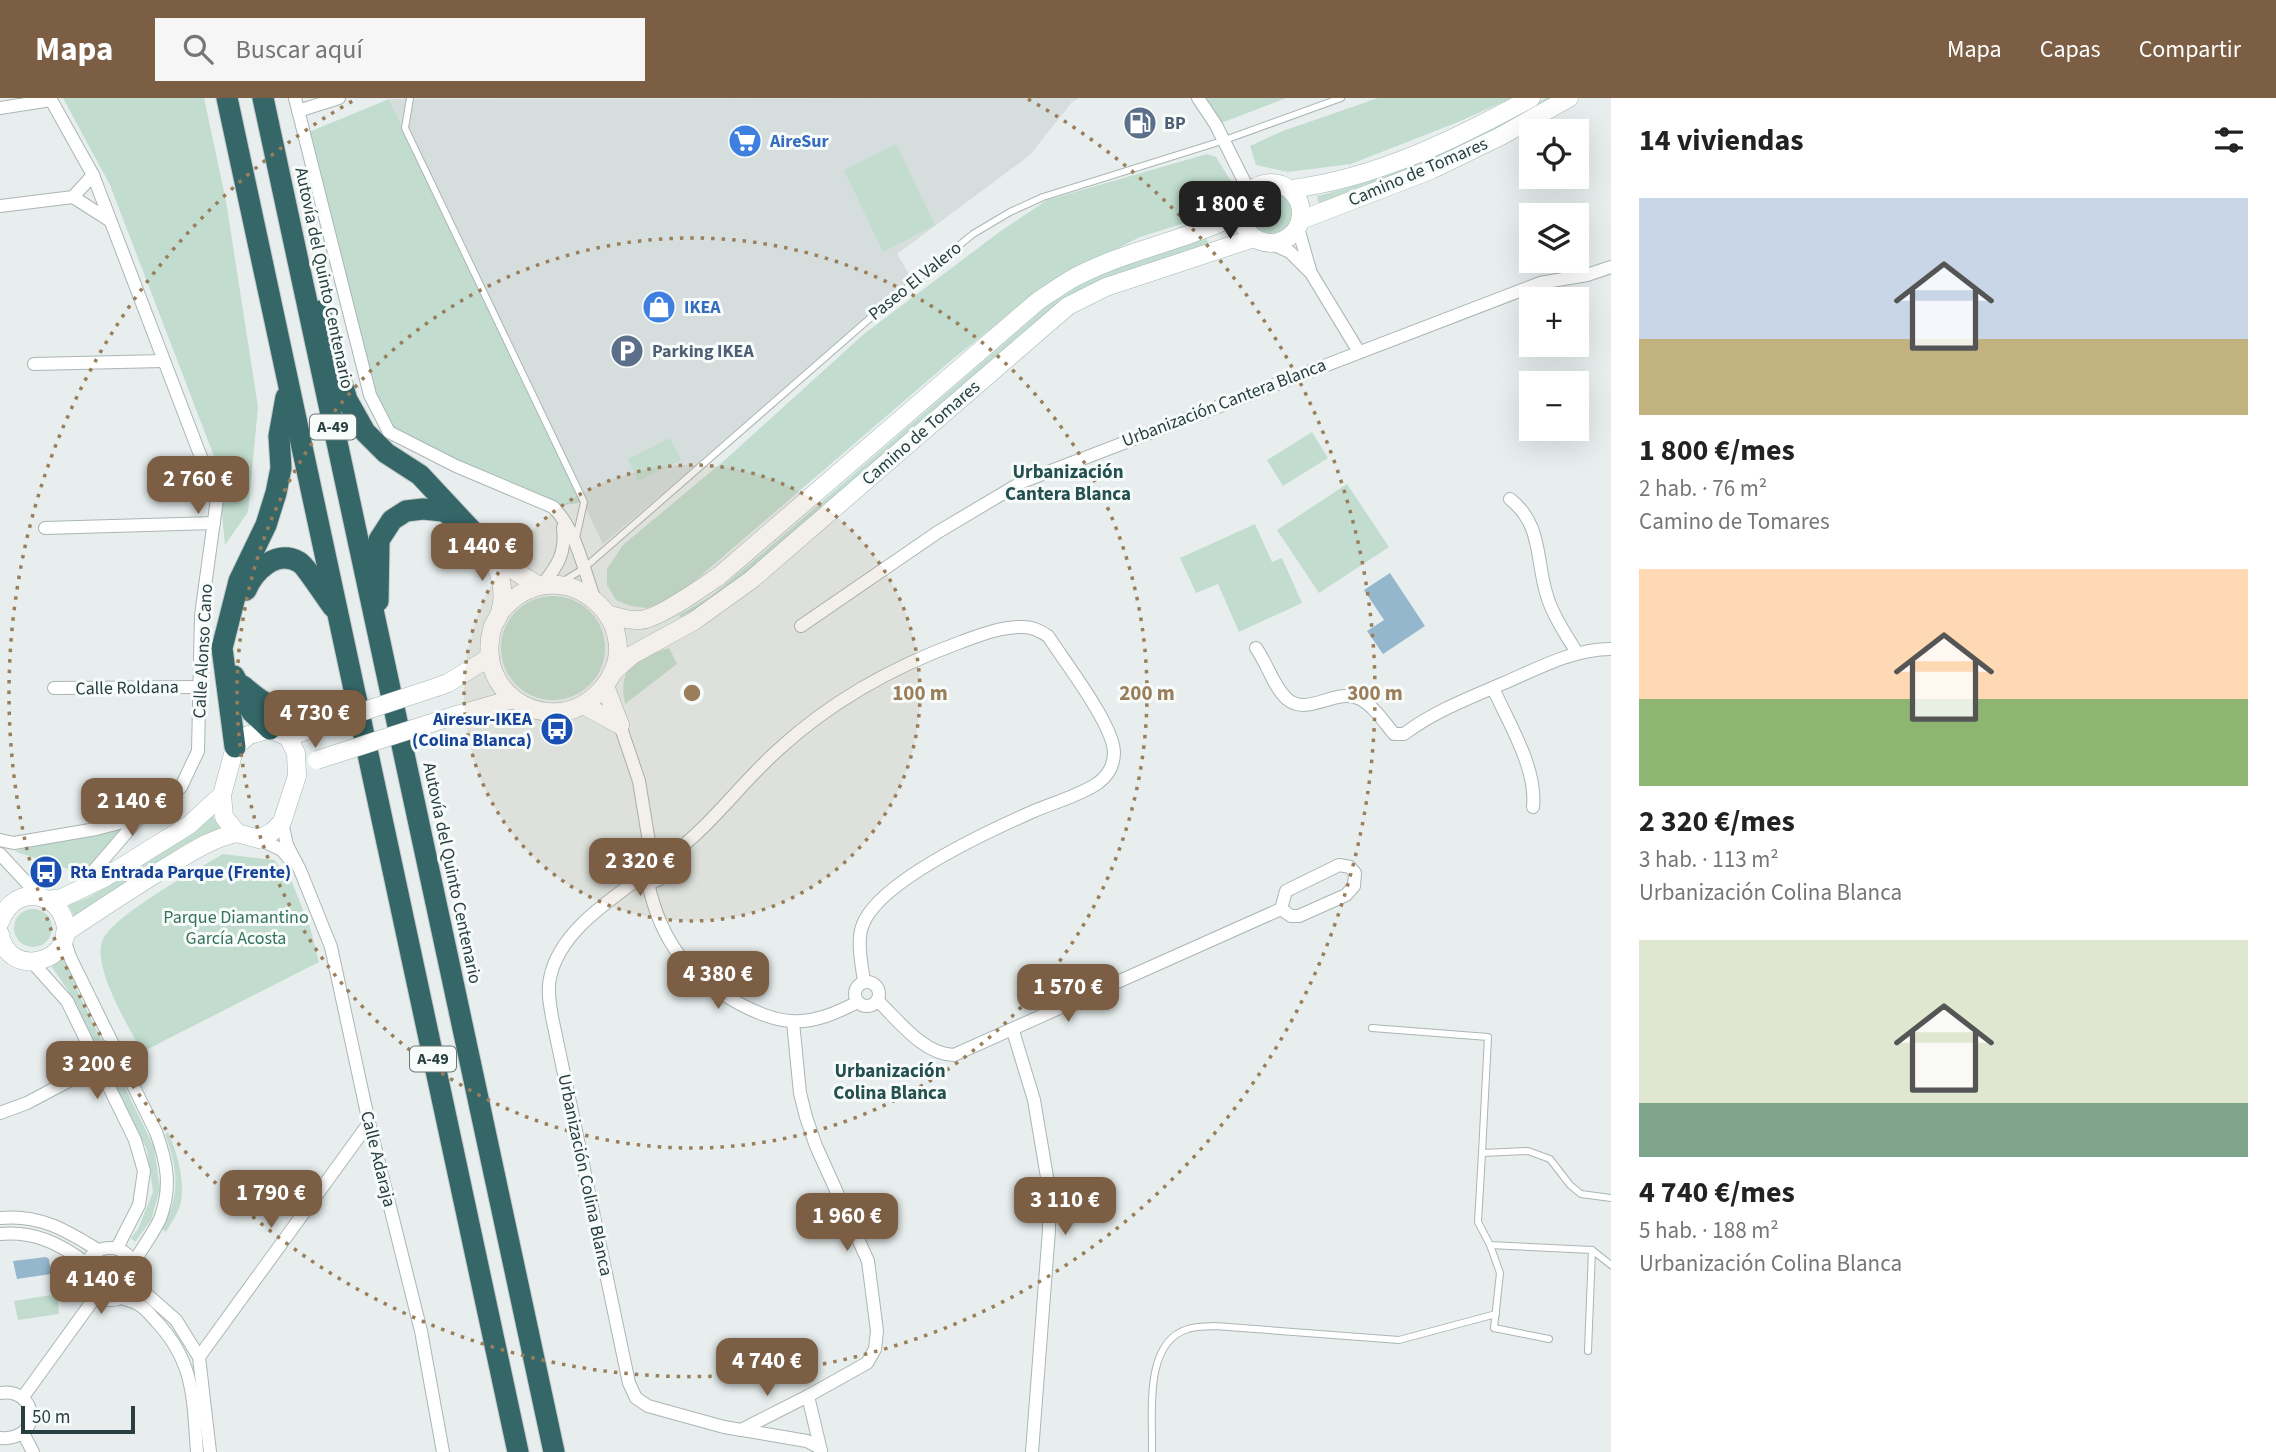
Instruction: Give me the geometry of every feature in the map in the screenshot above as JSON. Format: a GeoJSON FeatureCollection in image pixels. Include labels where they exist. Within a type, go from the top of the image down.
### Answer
{"type":"FeatureCollection","features":[{"type":"Feature","properties":{"kind":"highway","name":"A-49"},"geometry":{"type":"LineString","coordinates":[[227,98],[518,1452]]}},
{"type":"Feature","properties":{"kind":"highway","name":"Autovía del Quinto Centenario"},"geometry":{"type":"LineString","coordinates":[[263,98],[554,1452]]}},
{"type":"Feature","properties":{"kind":"highway"},"geometry":{"type":"LineString","coordinates":[[290,223],[347,400],[365,432],[386,453],[420,475],[490,550]]}},
{"type":"Feature","properties":{"kind":"highway"},"geometry":{"type":"LineString","coordinates":[[235,747],[222,648],[239,581],[266,525],[276,493],[281,468],[279,436],[288,384]]}},
{"type":"Feature","properties":{"kind":"highway"},"geometry":{"type":"LineString","coordinates":[[377,630],[379,540],[392,520],[406,511],[424,509],[443,511],[470,527]]}},
{"type":"Feature","properties":{"kind":"highway"},"geometry":{"type":"LineString","coordinates":[[279,733],[253,712],[234,677],[229,649],[237,612],[251,577],[269,562],[286,558],[300,562],[336,611]]}},
{"type":"Feature","properties":{"kind":"highway"},"geometry":{"type":"LineString","coordinates":[[234,677],[258,700],[293,717],[334,721]]}},
{"type":"Feature","properties":{"kind":"street"},"geometry":{"type":"LineString","coordinates":[[339,98],[297,104],[370,395],[390,432],[456,466],[553,507],[562,516],[583,569],[616,638],[617,656],[609,680],[583,705],[563,712],[542,712],[513,699],[498,680],[489,657],[491,633],[501,611],[517,595],[547,585],[565,545],[562,516]]}},
{"type":"Feature","properties":{"kind":"street"},"geometry":{"type":"LineString","coordinates":[[1198,98],[1216,125],[1249,191]]}},
{"type":"Feature","properties":{"kind":"street","name":"Camino de Tomares"},"geometry":{"type":"LineString","coordinates":[[1291,189],[1321,185],[1403,161],[1477,127],[1531,98]]}},
{"type":"Feature","properties":{"kind":"street","name":"Camino de Tomares"},"geometry":{"type":"LineString","coordinates":[[1299,224],[1432,170],[1569,98]]}},
{"type":"Feature","properties":{"kind":"street"},"geometry":{"type":"LineString","coordinates":[[0,108],[50,99]]}},
{"type":"Feature","properties":{"kind":"street","name":"Calle Alonso Cano"},"geometry":{"type":"LineString","coordinates":[[0,840],[14,843],[96,829],[139,818],[160,807],[181,787],[198,751],[201,615],[217,499],[93,175],[50,99]]}},
{"type":"Feature","properties":{"kind":"street"},"geometry":{"type":"LineString","coordinates":[[73,197],[93,175]]}},
{"type":"Feature","properties":{"kind":"street"},"geometry":{"type":"LineString","coordinates":[[1311,274],[1299,224],[1300,203],[1291,189],[1274,182],[1265,183],[1249,191],[1241,213],[1247,231],[1290,252],[1311,274],[1359,352]]}},
{"type":"Feature","properties":{"kind":"street"},"geometry":{"type":"LineString","coordinates":[[0,206],[73,197],[108,220]]}},
{"type":"Feature","properties":{"kind":"street","name":"Camino de Tomares"},"geometry":{"type":"LineString","coordinates":[[601,607],[623,619],[642,621],[685,600],[719,576],[1038,301],[1070,280],[1217,225],[1241,213]]}},
{"type":"Feature","properties":{"kind":"street"},"geometry":{"type":"LineString","coordinates":[[1262,240],[1286,239],[1299,224]]}},
{"type":"Feature","properties":{"kind":"street","name":"Camino de Tomares"},"geometry":{"type":"LineString","coordinates":[[609,680],[632,655],[694,621],[751,580],[1068,306],[1106,287],[1262,240]]}},
{"type":"Feature","properties":{"kind":"street","name":"Urbanización Cantera Blanca"},"geometry":{"type":"LineString","coordinates":[[802,626],[938,532],[1022,482],[1540,283],[1587,275],[1611,267]]}},
{"type":"Feature","properties":{"kind":"street"},"geometry":{"type":"LineString","coordinates":[[34,364],[163,361]]}},
{"type":"Feature","properties":{"kind":"street"},"geometry":{"type":"LineString","coordinates":[[1510,499],[1520,507],[1532,525],[1546,595],[1577,653]]}},
{"type":"Feature","properties":{"kind":"street"},"geometry":{"type":"LineString","coordinates":[[45,528],[214,523]]}},
{"type":"Feature","properties":{"kind":"street"},"geometry":{"type":"LineString","coordinates":[[490,550],[508,567],[547,585],[582,591],[601,607]]}},
{"type":"Feature","properties":{"kind":"street"},"geometry":{"type":"LineString","coordinates":[[490,550],[501,577],[501,611]]}},
{"type":"Feature","properties":{"kind":"street"},"geometry":{"type":"LineString","coordinates":[[671,855],[779,748],[836,704],[915,660],[945,648],[1006,628],[1024,626],[1038,629],[1048,636],[1107,730],[1114,748],[1113,762],[1108,774],[1087,789],[1018,818],[938,859],[893,890],[863,923],[860,937],[863,982]]}},
{"type":"Feature","properties":{"kind":"street"},"geometry":{"type":"LineString","coordinates":[[1256,648],[1290,701],[1308,705],[1329,698],[1351,696],[1368,704],[1394,734],[1398,735],[1404,734],[1440,711],[1577,653],[1611,649]]}},
{"type":"Feature","properties":{"kind":"street"},"geometry":{"type":"LineString","coordinates":[[237,833],[224,817],[222,795],[235,747],[249,735],[279,733],[334,721],[448,683],[489,657]]}},
{"type":"Feature","properties":{"kind":"street"},"geometry":{"type":"LineString","coordinates":[[609,680],[620,725],[639,781],[651,854]]}},
{"type":"Feature","properties":{"kind":"street","name":"Calle Roldana"},"geometry":{"type":"LineString","coordinates":[[54,688],[200,687]]}},
{"type":"Feature","properties":{"kind":"street"},"geometry":{"type":"LineString","coordinates":[[1493,688],[1531,774],[1535,793],[1533,807]]}},
{"type":"Feature","properties":{"kind":"street"},"geometry":{"type":"LineString","coordinates":[[297,776],[317,760],[513,699]]}},
{"type":"Feature","properties":{"kind":"street"},"geometry":{"type":"LineString","coordinates":[[583,705],[620,725]]}},
{"type":"Feature","properties":{"kind":"street"},"geometry":{"type":"LineString","coordinates":[[259,839],[282,822],[297,776],[296,753],[279,733]]}},
{"type":"Feature","properties":{"kind":"street"},"geometry":{"type":"LineString","coordinates":[[0,921],[11,903],[21,898],[45,899],[76,891],[104,878],[189,825],[222,795]]}},
{"type":"Feature","properties":{"kind":"street"},"geometry":{"type":"LineString","coordinates":[[76,891],[139,818]]}},
{"type":"Feature","properties":{"kind":"street","name":"Calle Adaraja"},"geometry":{"type":"LineString","coordinates":[[282,822],[287,845],[331,947],[369,1123],[421,1331],[443,1452]]}},
{"type":"Feature","properties":{"kind":"street"},"geometry":{"type":"LineString","coordinates":[[0,968],[52,956],[65,935],[116,898],[220,837],[237,833],[259,839],[282,850],[300,870]]}},
{"type":"Feature","properties":{"kind":"street"},"geometry":{"type":"LineString","coordinates":[[671,855],[666,851],[651,854],[640,868],[672,948],[692,971],[724,996],[752,1010],[793,1022],[836,1013],[858,1002]]}},
{"type":"Feature","properties":{"kind":"street"},"geometry":{"type":"LineString","coordinates":[[0,854],[60,911],[65,921],[70,957],[156,1132],[167,1162],[167,1194],[159,1220],[134,1262]]}},
{"type":"Feature","properties":{"kind":"street"},"geometry":{"type":"LineString","coordinates":[[644,880],[661,878],[671,864],[671,855]]}},
{"type":"Feature","properties":{"kind":"street"},"geometry":{"type":"LineString","coordinates":[[1339,865],[1350,867],[1355,873],[1354,886],[1346,895],[1299,916],[1291,916],[1281,909],[1283,895],[1293,886],[1339,865]]}},
{"type":"Feature","properties":{"kind":"street","name":"Urbanización Colina Blanca"},"geometry":{"type":"LineString","coordinates":[[644,880],[592,915],[562,950],[549,980],[552,1017],[632,1393],[648,1406],[741,1430],[807,1441],[821,1450]]}},
{"type":"Feature","properties":{"kind":"street"},"geometry":{"type":"LineString","coordinates":[[863,982],[874,984],[878,988],[878,1001],[931,1050],[943,1055],[954,1055],[1013,1031],[1281,909]]}},
{"type":"Feature","properties":{"kind":"street"},"geometry":{"type":"LineString","coordinates":[[0,933],[6,949],[14,957],[28,962],[67,1001],[135,1140],[144,1171],[139,1205],[117,1248]]}},
{"type":"Feature","properties":{"kind":"street"},"geometry":{"type":"LineString","coordinates":[[863,982],[856,988],[858,1002],[867,1006],[878,1001]]}},
{"type":"Feature","properties":{"kind":"street"},"geometry":{"type":"LineString","coordinates":[[741,1430],[867,1363],[875,1349],[877,1331],[868,1261],[816,1146],[806,1117],[800,1093],[793,1022]]}},
{"type":"Feature","properties":{"kind":"street"},"geometry":{"type":"LineString","coordinates":[[1013,1031],[1034,1100],[1049,1189],[1049,1230],[1032,1452]]}},
{"type":"Feature","properties":{"kind":"street"},"geometry":{"type":"LineString","coordinates":[[0,1113],[27,1103],[99,1065]]}},
{"type":"Feature","properties":{"kind":"street"},"geometry":{"type":"LineString","coordinates":[[200,1357],[369,1123]]}},
{"type":"Feature","properties":{"kind":"street"},"geometry":{"type":"LineString","coordinates":[[0,1218],[40,1219],[63,1228],[98,1250],[117,1248],[127,1252],[134,1262],[137,1275],[130,1292],[121,1298],[106,1300],[89,1289],[84,1274],[86,1263],[98,1250]]}},
{"type":"Feature","properties":{"kind":"street"},"geometry":{"type":"LineString","coordinates":[[0,1234],[34,1235],[55,1243],[86,1263]]}},
{"type":"Feature","properties":{"kind":"street"},"geometry":{"type":"LineString","coordinates":[[135,1284],[176,1320],[200,1357],[210,1452]]}},
{"type":"Feature","properties":{"kind":"street"},"geometry":{"type":"LineString","coordinates":[[23,1396],[96,1296]]}},
{"type":"Feature","properties":{"kind":"street"},"geometry":{"type":"LineString","coordinates":[[121,1298],[142,1306],[165,1331],[187,1366],[197,1452]]}},
{"type":"Feature","properties":{"kind":"street"},"geometry":{"type":"LineString","coordinates":[[0,1393],[11,1391],[23,1396],[31,1409],[29,1427],[23,1433],[16,1438],[0,1438]]}},
{"type":"Feature","properties":{"kind":"street","name":"Urbanización Colina Blanca"},"geometry":{"type":"LineString","coordinates":[[808,1396],[821,1450]]}},
{"type":"Feature","properties":{"kind":"street"},"geometry":{"type":"LineString","coordinates":[[23,1433],[33,1452]]}},
{"type":"Feature","properties":{"kind":"lane"},"geometry":{"type":"LineString","coordinates":[[410,98],[405,128],[584,502],[575,544]]}},
{"type":"Feature","properties":{"kind":"lane","name":"Paseo El Valero"},"geometry":{"type":"LineString","coordinates":[[547,585],[583,569],[876,313],[973,234],[1010,212],[1043,197],[1222,141],[1341,98]]}},
{"type":"Feature","properties":{"kind":"lane"},"geometry":{"type":"LineString","coordinates":[[1372,1028],[1488,1037],[1478,1222],[1500,1273],[1494,1328],[1549,1339]]}},
{"type":"Feature","properties":{"kind":"lane"},"geometry":{"type":"LineString","coordinates":[[1482,1153],[1528,1151],[1550,1159],[1570,1185],[1581,1194],[1611,1198]]}},
{"type":"Feature","properties":{"kind":"lane"},"geometry":{"type":"LineString","coordinates":[[1490,1245],[1592,1250],[1611,1265]]}},
{"type":"Feature","properties":{"kind":"lane"},"geometry":{"type":"LineString","coordinates":[[1588,1351],[1592,1250]]}},
{"type":"Feature","properties":{"kind":"lane"},"geometry":{"type":"LineString","coordinates":[[1152,1452],[1155,1368],[1160,1351],[1171,1338],[1187,1329],[1215,1326],[1399,1340],[1496,1314]]}},
{"type":"Feature","properties":{"kind":"shaded area"},"geometry":{"type":"Polygon","coordinates":[[[1079,98],[1072,102],[1030,155],[897,254],[913,281],[603,544],[389,99],[1079,98]]]}},
{"type":"Feature","properties":{"kind":"green space"},"geometry":{"type":"Polygon","coordinates":[[[63,98],[204,98],[226,201],[258,407],[248,512],[225,545],[217,464],[110,185],[63,98]]]}},
{"type":"Feature","properties":{"kind":"green space"},"geometry":{"type":"Polygon","coordinates":[[[1198,98],[1286,98],[1216,125],[1198,98]]]}},
{"type":"Feature","properties":{"kind":"green space"},"geometry":{"type":"Polygon","coordinates":[[[1378,98],[1512,98],[1351,164],[1288,172],[1256,165],[1250,146],[1280,132],[1378,98]]]}},
{"type":"Feature","properties":{"kind":"green space"},"geometry":{"type":"Polygon","coordinates":[[[1546,98],[1557,98],[1446,158],[1319,205],[1317,196],[1377,178],[1435,155],[1546,98]]]}},
{"type":"Feature","properties":{"kind":"green space"},"geometry":{"type":"Polygon","coordinates":[[[389,99],[584,502],[553,507],[389,432],[370,395],[304,134],[389,99]]]}},
{"type":"Feature","properties":{"kind":"green space"},"geometry":{"type":"Polygon","coordinates":[[[896,144],[935,225],[883,252],[844,170],[896,144]]]}},
{"type":"Feature","properties":{"kind":"green space"},"geometry":{"type":"Polygon","coordinates":[[[1207,154],[1216,157],[1232,183],[1231,194],[1210,215],[1140,237],[1051,282],[954,358],[676,597],[647,608],[616,600],[607,585],[607,569],[623,545],[726,459],[864,334],[998,233],[1047,200],[1207,154]]]}},
{"type":"Feature","properties":{"kind":"green space"},"geometry":{"type":"Polygon","coordinates":[[[1271,190],[1280,191],[1287,196],[1292,203],[1292,221],[1287,228],[1280,233],[1271,234],[1262,233],[1255,228],[1250,221],[1249,212],[1250,203],[1255,196],[1262,191],[1271,190]]]}},
{"type":"Feature","properties":{"kind":"green space"},"geometry":{"type":"Polygon","coordinates":[[[1206,237],[1208,243],[1118,275],[771,555],[682,619],[679,615],[711,596],[764,552],[1046,307],[1080,285],[1113,270],[1206,237]]]}},
{"type":"Feature","properties":{"kind":"green space"},"geometry":{"type":"Polygon","coordinates":[[[1312,432],[1328,458],[1283,486],[1267,460],[1312,432]]]}},
{"type":"Feature","properties":{"kind":"green space"},"geometry":{"type":"Polygon","coordinates":[[[670,438],[681,460],[638,481],[628,459],[670,438]]]}},
{"type":"Feature","properties":{"kind":"green space"},"geometry":{"type":"Polygon","coordinates":[[[1347,484],[1389,547],[1319,593],[1277,530],[1347,484]]]}},
{"type":"Feature","properties":{"kind":"green space"},"geometry":{"type":"Polygon","coordinates":[[[1255,524],[1272,562],[1282,558],[1302,603],[1239,632],[1218,584],[1196,593],[1180,558],[1255,524]]]}},
{"type":"Feature","properties":{"kind":"green space"},"geometry":{"type":"Polygon","coordinates":[[[553,596],[573,600],[590,611],[601,628],[605,648],[601,668],[590,685],[573,696],[553,700],[533,696],[516,685],[505,668],[501,648],[505,628],[516,611],[533,600],[553,596]]]}},
{"type":"Feature","properties":{"kind":"green space"},"geometry":{"type":"Polygon","coordinates":[[[669,648],[677,664],[625,704],[624,680],[632,665],[648,655],[669,648]]]}},
{"type":"Feature","properties":{"kind":"green space"},"geometry":{"type":"Polygon","coordinates":[[[212,815],[222,831],[196,839],[75,918],[68,905],[87,898],[192,834],[212,815]]]}},
{"type":"Feature","properties":{"kind":"green space"},"geometry":{"type":"Polygon","coordinates":[[[125,826],[83,874],[14,851],[125,826]]]}},
{"type":"Feature","properties":{"kind":"green space","name":"Parque Diamantino García Acosta"},"geometry":{"type":"Polygon","coordinates":[[[223,854],[274,860],[291,880],[310,927],[319,962],[142,1052],[107,982],[101,953],[102,942],[120,920],[137,907],[223,854]]]}},
{"type":"Feature","properties":{"kind":"green space"},"geometry":{"type":"Polygon","coordinates":[[[33,909],[47,914],[52,928],[47,942],[33,947],[19,942],[14,928],[19,914],[33,909]]]}},
{"type":"Feature","properties":{"kind":"green space"},"geometry":{"type":"Polygon","coordinates":[[[68,950],[76,988],[154,1147],[160,1189],[151,1220],[135,1242],[131,1238],[138,1229],[153,1192],[147,1150],[69,992],[50,964],[68,950]]]}},
{"type":"Feature","properties":{"kind":"green space"},"geometry":{"type":"Polygon","coordinates":[[[168,1132],[179,1166],[182,1193],[179,1210],[166,1232],[162,1229],[172,1205],[176,1182],[173,1159],[165,1134],[168,1132]]]}},
{"type":"Feature","properties":{"kind":"green space"},"geometry":{"type":"Polygon","coordinates":[[[57,1294],[59,1314],[18,1320],[14,1301],[57,1294]]]}},
{"type":"Feature","properties":{"kind":"water"},"geometry":{"type":"Polygon","coordinates":[[[1390,573],[1425,626],[1383,654],[1367,631],[1384,620],[1364,590],[1390,573]]]}},
{"type":"Feature","properties":{"kind":"water"},"geometry":{"type":"Polygon","coordinates":[[[46,1257],[49,1259],[51,1274],[17,1279],[13,1261],[46,1257]]]}},
{"type":"Feature","properties":{"kind":"place","name":"BP"},"geometry":{"type":"Point","coordinates":[1140,123]}},
{"type":"Feature","properties":{"kind":"place","name":"AireSur"},"geometry":{"type":"Point","coordinates":[745,141]}},
{"type":"Feature","properties":{"kind":"place","name":"IKEA"},"geometry":{"type":"Point","coordinates":[659,307]}},
{"type":"Feature","properties":{"kind":"place","name":"Parking IKEA"},"geometry":{"type":"Point","coordinates":[627,351]}},
{"type":"Feature","properties":{"kind":"place","name":"Airesur-IKEA (Colina Blanca)"},"geometry":{"type":"Point","coordinates":[557,729]}},
{"type":"Feature","properties":{"kind":"place","name":"Rta Entrada Parque (Frente)"},"geometry":{"type":"Point","coordinates":[46,872]}},
{"type":"Feature","properties":{"kind":"district","name":"Urbanización Cantera Blanca"},"geometry":{"type":"Point","coordinates":[1068,483]}},
{"type":"Feature","properties":{"kind":"district","name":"Urbanización Colina Blanca"},"geometry":{"type":"Point","coordinates":[890,1082]}}]}
